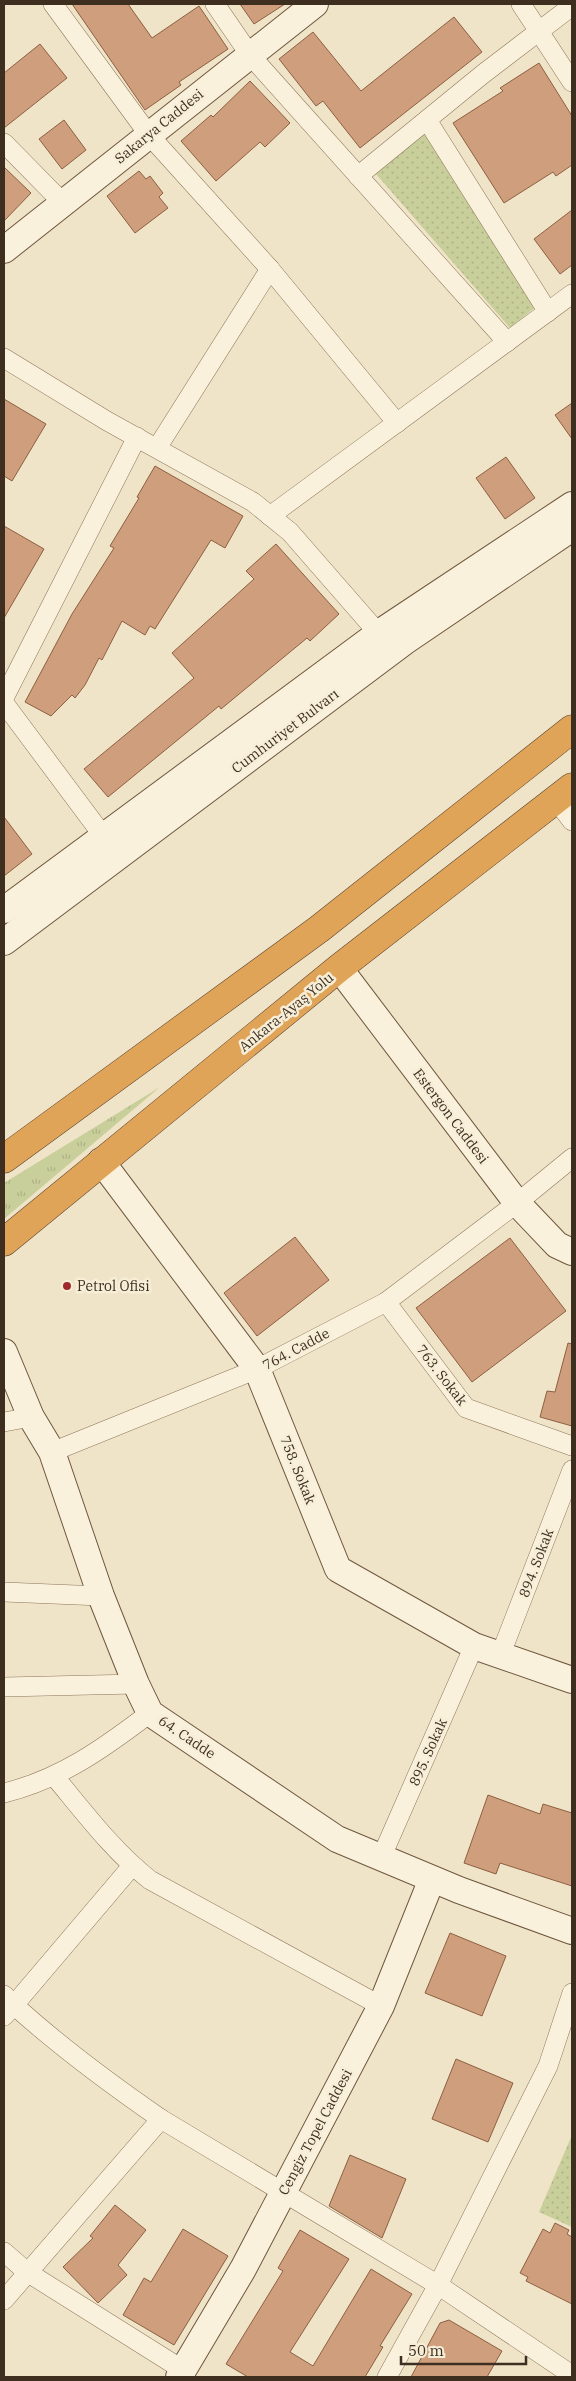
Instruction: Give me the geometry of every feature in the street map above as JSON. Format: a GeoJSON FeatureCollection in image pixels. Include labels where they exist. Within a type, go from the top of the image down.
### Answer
{"type":"FeatureCollection","features":[{"type":"Feature","properties":{"kind":"highway"},"geometry":{"type":"LineString","coordinates":[[4,1159],[319,929],[572,729]]}},
{"type":"Feature","properties":{"kind":"highway","name":"Ankara-Ayaş Yolu"},"geometry":{"type":"LineString","coordinates":[[4,1242],[339,968],[564,794]]}},
{"type":"Feature","properties":{"kind":"main road","name":"Sakarya Caddesi"},"geometry":{"type":"LineString","coordinates":[[4,250],[62,202],[315,4]]}},
{"type":"Feature","properties":{"kind":"main road","name":"Cumhuriyet Bulvarı"},"geometry":{"type":"LineString","coordinates":[[4,910],[104,837],[386,642],[572,506]]}},
{"type":"Feature","properties":{"kind":"main road","name":"Cumhuriyet Bulvarı"},"geometry":{"type":"LineString","coordinates":[[4,942],[386,642],[572,528]]}},
{"type":"Feature","properties":{"kind":"main road","name":"Estergon Caddesi"},"geometry":{"type":"LineString","coordinates":[[339,968],[516,1203],[557,1245],[572,1252]]}},
{"type":"Feature","properties":{"kind":"main road","name":"758. Sokak"},"geometry":{"type":"LineString","coordinates":[[101,1162],[257,1369],[338,1569],[474,1646],[572,1680]]}},
{"type":"Feature","properties":{"kind":"main road","name":"64. Cadde"},"geometry":{"type":"LineString","coordinates":[[4,1352],[31,1417],[52,1452],[101,1596],[136,1684],[150,1713],[337,1840],[432,1879],[572,1931]]}},
{"type":"Feature","properties":{"kind":"main road"},"geometry":{"type":"LineString","coordinates":[[4,1396],[31,1417]]}},
{"type":"Feature","properties":{"kind":"main road","name":"Cengiz Topel Caddesi"},"geometry":{"type":"LineString","coordinates":[[181,2374],[243,2269],[381,2006],[432,1879]]}},
{"type":"Feature","properties":{"kind":"street"},"geometry":{"type":"LineString","coordinates":[[53,4],[149,135],[270,269],[397,423]]}},
{"type":"Feature","properties":{"kind":"street"},"geometry":{"type":"LineString","coordinates":[[215,4],[250,55],[507,342]]}},
{"type":"Feature","properties":{"kind":"street"},"geometry":{"type":"LineString","coordinates":[[522,4],[572,82]]}},
{"type":"Feature","properties":{"kind":"street"},"geometry":{"type":"LineString","coordinates":[[358,176],[572,6]]}},
{"type":"Feature","properties":{"kind":"street"},"geometry":{"type":"LineString","coordinates":[[427,120],[548,312]]}},
{"type":"Feature","properties":{"kind":"street"},"geometry":{"type":"LineString","coordinates":[[4,143],[62,202]]}},
{"type":"Feature","properties":{"kind":"street"},"geometry":{"type":"LineString","coordinates":[[157,448],[270,269]]}},
{"type":"Feature","properties":{"kind":"street"},"geometry":{"type":"LineString","coordinates":[[270,516],[572,294]]}},
{"type":"Feature","properties":{"kind":"street"},"geometry":{"type":"LineString","coordinates":[[4,358],[136,437],[253,502],[290,532],[386,642]]}},
{"type":"Feature","properties":{"kind":"street"},"geometry":{"type":"LineString","coordinates":[[4,698],[11,666],[136,437]]}},
{"type":"Feature","properties":{"kind":"street"},"geometry":{"type":"LineString","coordinates":[[4,704],[104,837]]}},
{"type":"Feature","properties":{"kind":"street"},"geometry":{"type":"LineString","coordinates":[[564,794],[572,821]]}},
{"type":"Feature","properties":{"kind":"street","name":"764. Cadde"},"geometry":{"type":"LineString","coordinates":[[52,1452],[257,1369],[386,1302],[572,1158]]}},
{"type":"Feature","properties":{"kind":"street","name":"763. Sokak"},"geometry":{"type":"LineString","coordinates":[[386,1302],[466,1408],[572,1446]]}},
{"type":"Feature","properties":{"kind":"street"},"geometry":{"type":"LineString","coordinates":[[4,1422],[31,1417]]}},
{"type":"Feature","properties":{"kind":"street","name":"894. Sokak"},"geometry":{"type":"LineString","coordinates":[[500,1656],[572,1470]]}},
{"type":"Feature","properties":{"kind":"street"},"geometry":{"type":"LineString","coordinates":[[4,1592],[101,1596]]}},
{"type":"Feature","properties":{"kind":"street","name":"895. Sokak"},"geometry":{"type":"LineString","coordinates":[[381,1858],[474,1646]]}},
{"type":"Feature","properties":{"kind":"street"},"geometry":{"type":"LineString","coordinates":[[4,1687],[136,1684]]}},
{"type":"Feature","properties":{"kind":"street"},"geometry":{"type":"LineString","coordinates":[[4,1793],[54,1776],[102,1750],[150,1713]]}},
{"type":"Feature","properties":{"kind":"street"},"geometry":{"type":"LineString","coordinates":[[54,1776],[132,1866],[150,1880],[381,2006]]}},
{"type":"Feature","properties":{"kind":"street"},"geometry":{"type":"LineString","coordinates":[[132,1866],[7,2005],[82,2063],[161,2119],[438,2285],[572,2375]]}},
{"type":"Feature","properties":{"kind":"street"},"geometry":{"type":"LineString","coordinates":[[387,2377],[438,2285],[548,2066],[572,1993]]}},
{"type":"Feature","properties":{"kind":"street"},"geometry":{"type":"LineString","coordinates":[[4,2300],[161,2119]]}},
{"type":"Feature","properties":{"kind":"street"},"geometry":{"type":"LineString","coordinates":[[4,2252],[27,2272],[181,2374]]}},
{"type":"Feature","properties":{"kind":"green space"},"geometry":{"type":"Polygon","coordinates":[[[425,132],[538,305],[510,328],[376,174],[425,132]]]}},
{"type":"Feature","properties":{"kind":"green space"},"geometry":{"type":"Polygon","coordinates":[[[160,1087],[4,1219],[4,1183],[160,1087]]]}},
{"type":"Feature","properties":{"kind":"green space"},"geometry":{"type":"Polygon","coordinates":[[[572,2135],[572,2227],[539,2212],[572,2135]]]}},
{"type":"Feature","properties":{"kind":"building"},"geometry":{"type":"Polygon","coordinates":[[[72,4],[128,4],[152,38],[199,6],[228,49],[179,82],[181,85],[145,110],[72,4]]]}},
{"type":"Feature","properties":{"kind":"building"},"geometry":{"type":"Polygon","coordinates":[[[240,4],[285,4],[254,24],[240,4]]]}},
{"type":"Feature","properties":{"kind":"building"},"geometry":{"type":"Polygon","coordinates":[[[454,17],[482,52],[360,148],[323,101],[316,106],[279,59],[313,32],[361,91],[454,17]]]}},
{"type":"Feature","properties":{"kind":"building"},"geometry":{"type":"Polygon","coordinates":[[[40,44],[67,78],[4,128],[4,73],[40,44]]]}},
{"type":"Feature","properties":{"kind":"building"},"geometry":{"type":"Polygon","coordinates":[[[539,63],[572,116],[572,165],[556,176],[553,172],[504,203],[453,123],[503,91],[500,88],[539,63]]]}},
{"type":"Feature","properties":{"kind":"building"},"geometry":{"type":"Polygon","coordinates":[[[250,81],[290,123],[265,147],[260,142],[216,181],[181,141],[211,115],[213,117],[250,81]]]}},
{"type":"Feature","properties":{"kind":"building"},"geometry":{"type":"Polygon","coordinates":[[[64,120],[86,150],[62,169],[39,139],[64,120]]]}},
{"type":"Feature","properties":{"kind":"building"},"geometry":{"type":"Polygon","coordinates":[[[4,167],[31,193],[4,221],[4,167]]]}},
{"type":"Feature","properties":{"kind":"building"},"geometry":{"type":"Polygon","coordinates":[[[139,171],[146,179],[150,176],[163,193],[159,197],[168,208],[135,233],[107,196],[139,171]]]}},
{"type":"Feature","properties":{"kind":"building"},"geometry":{"type":"Polygon","coordinates":[[[572,210],[572,265],[560,274],[534,239],[572,210]]]}},
{"type":"Feature","properties":{"kind":"building"},"geometry":{"type":"Polygon","coordinates":[[[4,399],[46,424],[12,481],[4,476],[4,399]]]}},
{"type":"Feature","properties":{"kind":"building"},"geometry":{"type":"Polygon","coordinates":[[[572,403],[572,439],[555,415],[572,403]]]}},
{"type":"Feature","properties":{"kind":"building"},"geometry":{"type":"Polygon","coordinates":[[[506,457],[535,498],[505,519],[476,478],[506,457]]]}},
{"type":"Feature","properties":{"kind":"building"},"geometry":{"type":"Polygon","coordinates":[[[155,466],[243,516],[225,548],[211,540],[155,629],[150,626],[145,635],[122,621],[102,660],[99,658],[85,685],[75,698],[72,695],[51,716],[25,702],[72,614],[114,548],[110,546],[139,498],[137,497],[155,466]]]}},
{"type":"Feature","properties":{"kind":"building"},"geometry":{"type":"Polygon","coordinates":[[[4,526],[44,549],[4,618],[4,526]]]}},
{"type":"Feature","properties":{"kind":"building"},"geometry":{"type":"Polygon","coordinates":[[[276,544],[339,614],[310,641],[307,638],[221,709],[219,706],[108,797],[84,769],[194,678],[172,653],[254,579],[246,571],[276,544]]]}},
{"type":"Feature","properties":{"kind":"building"},"geometry":{"type":"Polygon","coordinates":[[[4,817],[32,854],[4,876],[4,817]]]}},
{"type":"Feature","properties":{"kind":"building"},"geometry":{"type":"Polygon","coordinates":[[[295,1237],[329,1280],[257,1336],[224,1293],[295,1237]]]}},
{"type":"Feature","properties":{"kind":"building"},"geometry":{"type":"Polygon","coordinates":[[[510,1238],[566,1311],[472,1382],[416,1308],[510,1238]]]}},
{"type":"Feature","properties":{"kind":"building"},"geometry":{"type":"Polygon","coordinates":[[[568,1343],[572,1344],[572,1426],[540,1417],[547,1391],[555,1392],[568,1343]]]}},
{"type":"Feature","properties":{"kind":"building"},"geometry":{"type":"Polygon","coordinates":[[[488,1795],[540,1814],[543,1804],[572,1813],[572,1886],[500,1863],[496,1874],[464,1863],[488,1795]]]}},
{"type":"Feature","properties":{"kind":"building"},"geometry":{"type":"Polygon","coordinates":[[[450,1933],[506,1956],[482,2016],[425,1993],[450,1933]]]}},
{"type":"Feature","properties":{"kind":"building"},"geometry":{"type":"Polygon","coordinates":[[[456,2059],[513,2083],[488,2142],[432,2119],[456,2059]]]}},
{"type":"Feature","properties":{"kind":"building"},"geometry":{"type":"Polygon","coordinates":[[[350,2155],[406,2179],[382,2238],[329,2206],[350,2155]]]}},
{"type":"Feature","properties":{"kind":"building"},"geometry":{"type":"Polygon","coordinates":[[[115,2205],[146,2230],[118,2265],[127,2275],[98,2303],[63,2267],[93,2238],[90,2236],[115,2205]]]}},
{"type":"Feature","properties":{"kind":"building"},"geometry":{"type":"Polygon","coordinates":[[[555,2223],[569,2230],[567,2234],[572,2237],[572,2304],[526,2281],[528,2277],[520,2273],[543,2229],[550,2233],[555,2223]]]}},
{"type":"Feature","properties":{"kind":"building"},"geometry":{"type":"Polygon","coordinates":[[[183,2229],[228,2256],[174,2345],[123,2315],[144,2278],[151,2282],[183,2229]]]}},
{"type":"Feature","properties":{"kind":"building"},"geometry":{"type":"Polygon","coordinates":[[[300,2230],[349,2259],[290,2352],[313,2366],[371,2269],[412,2294],[380,2346],[383,2347],[365,2377],[248,2377],[226,2364],[283,2271],[278,2268],[300,2230]]]}},
{"type":"Feature","properties":{"kind":"building"},"geometry":{"type":"Polygon","coordinates":[[[449,2320],[502,2351],[487,2377],[411,2377],[440,2323],[449,2320]]]}},
{"type":"Feature","properties":{"kind":"place","name":"Petrol Ofisi"},"geometry":{"type":"Point","coordinates":[67,1286]}}]}
